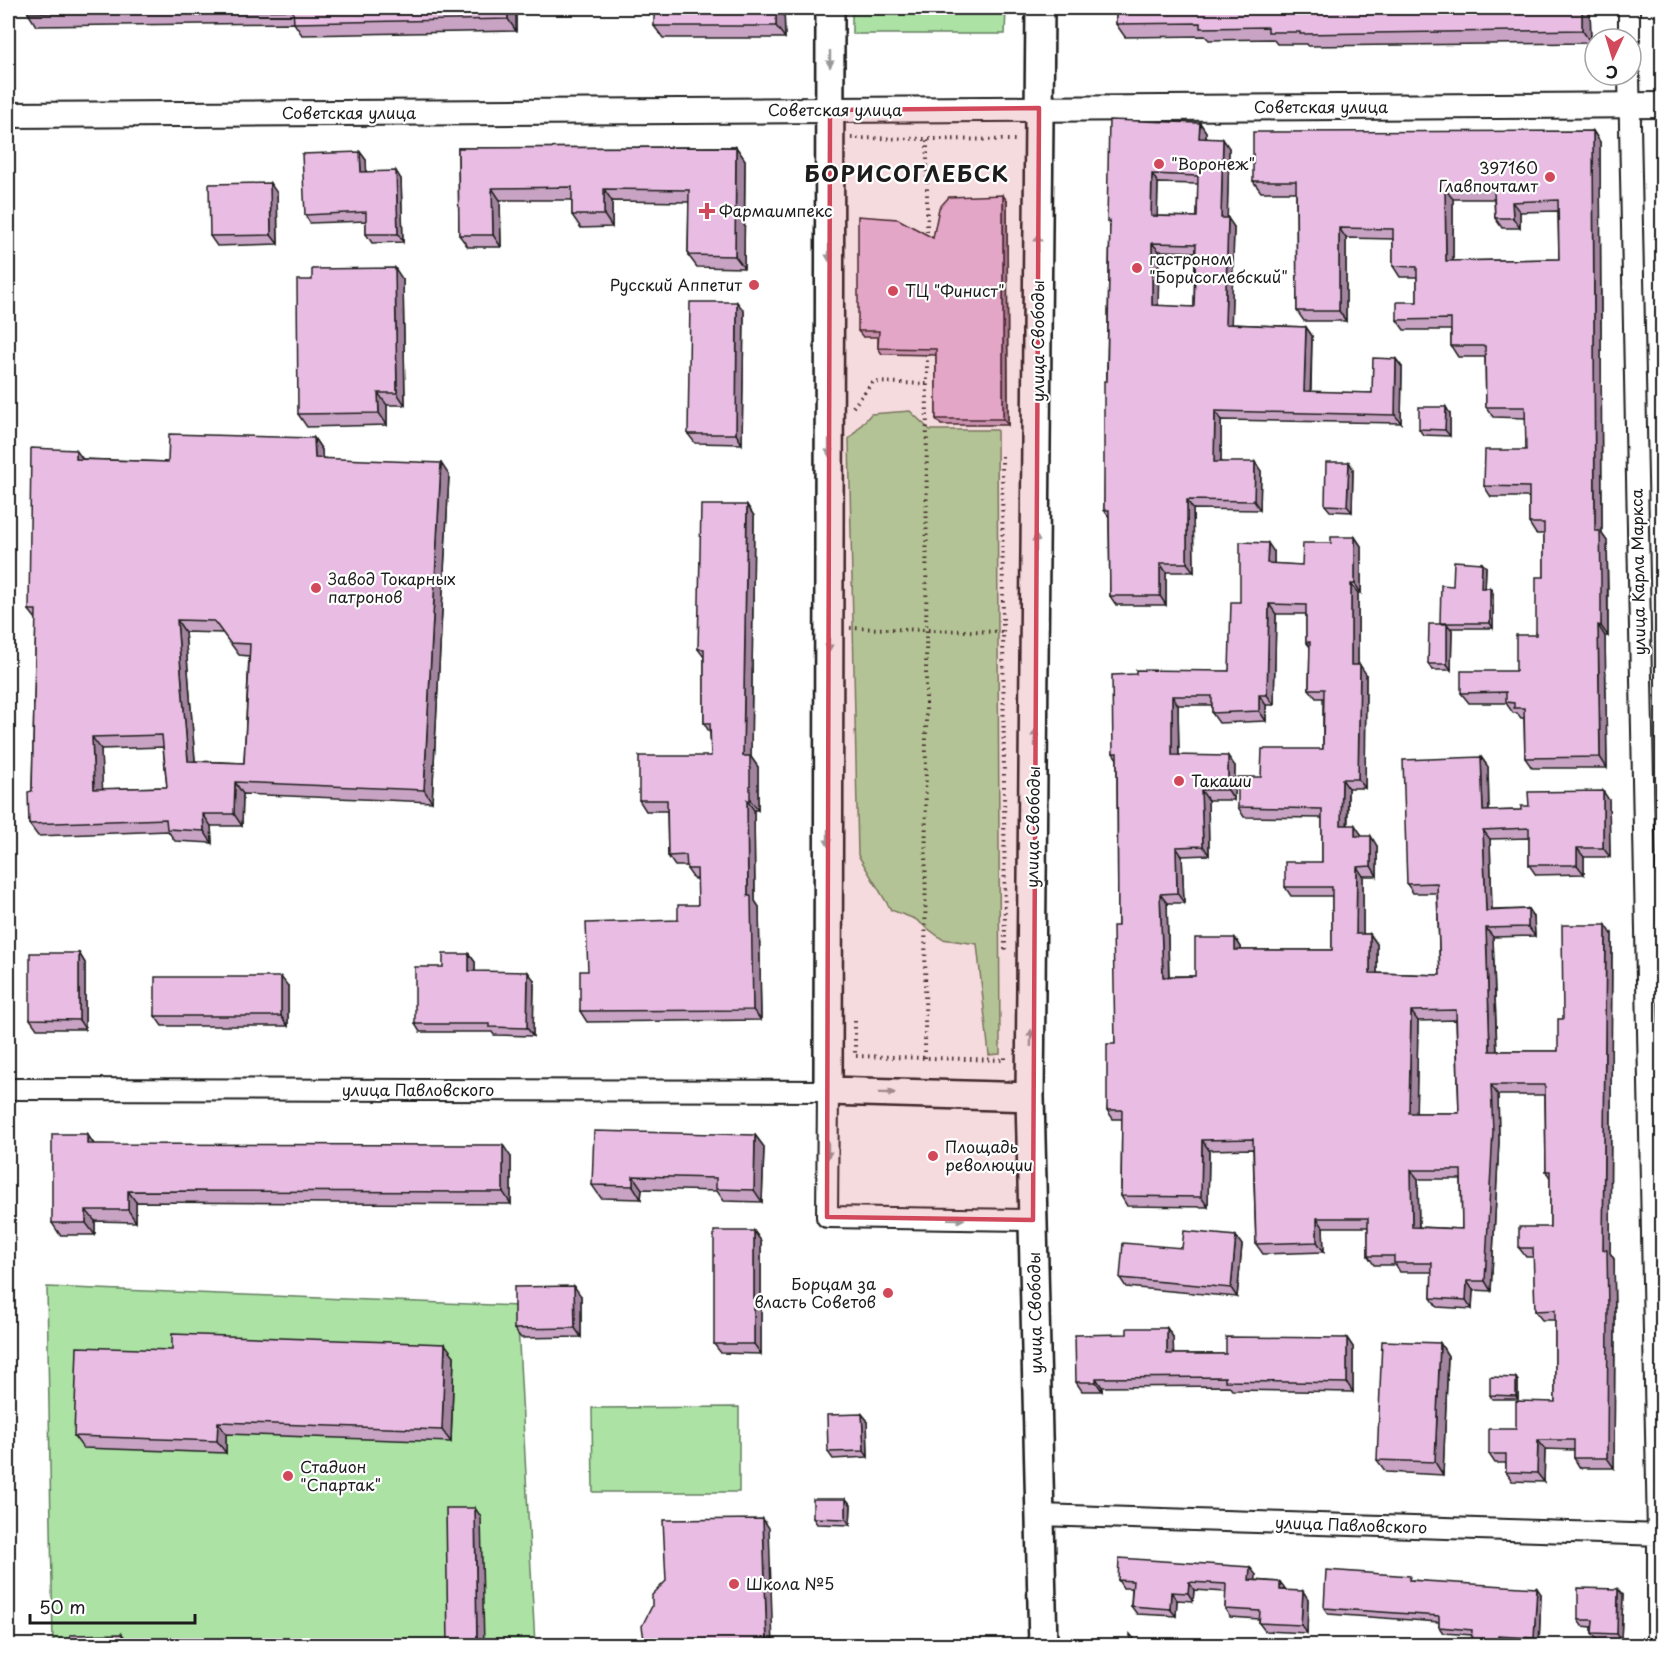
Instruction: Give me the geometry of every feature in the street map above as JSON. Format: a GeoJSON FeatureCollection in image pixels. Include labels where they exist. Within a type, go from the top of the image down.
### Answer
{"type":"FeatureCollection","features":[{"type":"Feature","properties":{"kind":"main road"},"geometry":{"type":"LineString","coordinates":[[830,8],[828,1092],[1030,1097]]}},
{"type":"Feature","properties":{"kind":"main road","name":"улица Свободы"},"geometry":{"type":"LineString","coordinates":[[1040,8],[1030,1097],[1043,1646]]}},
{"type":"Feature","properties":{"kind":"street"},"geometry":{"type":"LineString","coordinates":[[1629,8],[1629,27]]}},
{"type":"Feature","properties":{"kind":"street","name":"улица Карла Маркса"},"geometry":{"type":"LineString","coordinates":[[1629,87],[1660,1534],[1658,1646]]}},
{"type":"Feature","properties":{"kind":"street","name":"Советская улица"},"geometry":{"type":"LineString","coordinates":[[8,115],[1662,105]]}},
{"type":"Feature","properties":{"kind":"street","name":"улица Павловского"},"geometry":{"type":"LineString","coordinates":[[8,1089],[828,1092]]}},
{"type":"Feature","properties":{"kind":"street"},"geometry":{"type":"LineString","coordinates":[[828,1092],[827,1217],[1033,1220]]}},
{"type":"Feature","properties":{"kind":"street","name":"улица Павловского"},"geometry":{"type":"LineString","coordinates":[[1039,1515],[1660,1534]]}},
{"type":"Feature","properties":{"kind":"path"},"geometry":{"type":"LineString","coordinates":[[830,138],[1039,141]]}},
{"type":"Feature","properties":{"kind":"path"},"geometry":{"type":"LineString","coordinates":[[927,138],[927,244]]}},
{"type":"Feature","properties":{"kind":"path"},"geometry":{"type":"LineString","coordinates":[[925,1058],[927,349]]}},
{"type":"Feature","properties":{"kind":"path"},"geometry":{"type":"LineString","coordinates":[[846,417],[873,382],[927,384]]}},
{"type":"Feature","properties":{"kind":"path"},"geometry":{"type":"LineString","coordinates":[[1002,456],[1005,953]]}},
{"type":"Feature","properties":{"kind":"path"},"geometry":{"type":"LineString","coordinates":[[849,616],[850,640]]}},
{"type":"Feature","properties":{"kind":"path"},"geometry":{"type":"LineString","coordinates":[[850,628],[1003,632]]}},
{"type":"Feature","properties":{"kind":"path"},"geometry":{"type":"LineString","coordinates":[[855,1009],[855,1056],[1005,1059],[1005,1048]]}},
{"type":"Feature","properties":{"kind":"highlighted area"},"geometry":{"type":"Polygon","coordinates":[[[1039,108],[1033,1220],[827,1217],[830,110],[1039,108]]]}},
{"type":"Feature","properties":{"kind":"green space"},"geometry":{"type":"Polygon","coordinates":[[[852,8],[1006,8],[1005,34],[852,34],[852,8]]]}},
{"type":"Feature","properties":{"kind":"green space"},"geometry":{"type":"Polygon","coordinates":[[[910,411],[930,430],[997,430],[1000,1054],[989,1055],[977,944],[942,939],[915,919],[891,910],[858,855],[849,439],[871,414],[910,411]]]}},
{"type":"Feature","properties":{"kind":"green space","name":"Стадион \"Спартак\""},"geometry":{"type":"Polygon","coordinates":[[[47,1287],[517,1306],[535,1645],[53,1645],[47,1287]]]}},
{"type":"Feature","properties":{"kind":"green space"},"geometry":{"type":"Polygon","coordinates":[[[739,1407],[739,1492],[593,1492],[592,1408],[739,1407]]]}},
{"type":"Feature","properties":{"kind":"building"},"geometry":{"type":"Polygon","coordinates":[[[28,8],[507,8],[508,19],[294,23],[293,10],[28,13],[28,8]]]}},
{"type":"Feature","properties":{"kind":"building"},"geometry":{"type":"Polygon","coordinates":[[[654,8],[776,8],[776,26],[654,26],[654,8]]]}},
{"type":"Feature","properties":{"kind":"building"},"geometry":{"type":"Polygon","coordinates":[[[1116,8],[1582,8],[1582,30],[1300,34],[1300,32],[1268,32],[1268,27],[1200,28],[1200,23],[1116,24],[1116,8]]]}},
{"type":"Feature","properties":{"kind":"building"},"geometry":{"type":"Polygon","coordinates":[[[1109,120],[1200,123],[1199,138],[1223,139],[1221,218],[1228,218],[1225,324],[1306,327],[1304,391],[1372,393],[1373,358],[1396,359],[1395,415],[1215,411],[1214,462],[1255,462],[1254,501],[1187,500],[1187,563],[1160,563],[1160,596],[1110,596],[1109,510],[1104,510],[1104,381],[1107,381],[1110,221],[1107,221],[1109,120]],[[1152,174],[1151,216],[1197,217],[1198,176],[1152,174]],[[1152,243],[1152,305],[1194,307],[1196,244],[1152,243]]]}},
{"type":"Feature","properties":{"kind":"building"},"geometry":{"type":"Polygon","coordinates":[[[1593,131],[1595,531],[1600,531],[1601,578],[1601,626],[1598,625],[1600,757],[1525,758],[1524,708],[1514,708],[1514,703],[1506,702],[1506,692],[1461,693],[1461,671],[1516,671],[1516,635],[1536,635],[1536,577],[1544,577],[1544,523],[1529,523],[1529,487],[1484,486],[1485,450],[1526,450],[1525,407],[1486,407],[1485,346],[1451,346],[1451,319],[1397,320],[1397,302],[1417,302],[1417,267],[1393,266],[1393,229],[1339,228],[1339,311],[1297,311],[1296,181],[1253,181],[1253,132],[1593,131]],[[1445,189],[1446,261],[1559,259],[1558,200],[1512,202],[1513,218],[1495,218],[1494,189],[1445,189]]]}},
{"type":"Feature","properties":{"kind":"building"},"geometry":{"type":"Polygon","coordinates":[[[736,147],[735,256],[688,255],[689,190],[604,189],[604,215],[572,215],[572,187],[492,188],[493,235],[459,235],[458,148],[736,147]]]}},
{"type":"Feature","properties":{"kind":"building"},"geometry":{"type":"Polygon","coordinates":[[[360,152],[361,172],[396,171],[398,234],[366,234],[366,212],[305,215],[302,154],[360,152]]]}},
{"type":"Feature","properties":{"kind":"building"},"geometry":{"type":"Polygon","coordinates":[[[270,183],[271,235],[210,236],[209,184],[270,183]]]}},
{"type":"Feature","properties":{"kind":"building"},"geometry":{"type":"Polygon","coordinates":[[[1003,195],[1003,419],[936,419],[936,349],[878,348],[879,331],[858,331],[858,216],[898,219],[933,238],[939,208],[949,197],[1003,195]]]}},
{"type":"Feature","properties":{"kind":"building"},"geometry":{"type":"Polygon","coordinates":[[[395,268],[397,393],[378,393],[379,413],[298,414],[297,280],[312,280],[312,269],[395,268]]]}},
{"type":"Feature","properties":{"kind":"building"},"geometry":{"type":"Polygon","coordinates":[[[690,302],[737,302],[736,434],[688,434],[690,302]]]}},
{"type":"Feature","properties":{"kind":"building"},"geometry":{"type":"Polygon","coordinates":[[[1419,407],[1446,407],[1445,430],[1419,429],[1419,407]]]}},
{"type":"Feature","properties":{"kind":"building"},"geometry":{"type":"Polygon","coordinates":[[[169,434],[314,438],[315,458],[441,463],[424,790],[235,782],[234,814],[203,814],[204,831],[167,829],[166,819],[29,824],[28,792],[32,791],[36,610],[29,610],[31,448],[76,450],[76,459],[168,462],[169,434]],[[177,620],[188,761],[244,763],[250,644],[230,643],[214,621],[177,620]],[[162,735],[92,737],[94,789],[167,787],[162,735]]]}},
{"type":"Feature","properties":{"kind":"building"},"geometry":{"type":"Polygon","coordinates":[[[1326,462],[1349,462],[1347,506],[1325,505],[1326,462]]]}},
{"type":"Feature","properties":{"kind":"building"},"geometry":{"type":"Polygon","coordinates":[[[701,505],[747,505],[743,756],[750,756],[750,800],[747,800],[748,896],[751,896],[753,1010],[580,1011],[580,971],[588,971],[586,923],[678,920],[678,905],[698,905],[697,869],[687,869],[686,855],[668,856],[667,800],[639,800],[639,756],[711,756],[710,723],[704,723],[704,649],[698,649],[701,505]]]}},
{"type":"Feature","properties":{"kind":"building"},"geometry":{"type":"Polygon","coordinates":[[[1331,537],[1355,537],[1355,584],[1351,584],[1351,665],[1360,665],[1358,779],[1342,779],[1341,825],[1355,825],[1355,836],[1371,836],[1371,866],[1357,867],[1356,934],[1370,934],[1370,973],[1440,975],[1437,883],[1407,884],[1403,760],[1481,757],[1483,811],[1521,810],[1521,806],[1529,806],[1528,792],[1603,791],[1603,848],[1577,848],[1577,865],[1529,865],[1529,828],[1483,830],[1486,911],[1528,909],[1528,927],[1486,928],[1490,1051],[1558,1051],[1558,1019],[1563,1019],[1562,925],[1606,925],[1603,1250],[1607,1250],[1607,1458],[1574,1458],[1574,1440],[1538,1440],[1537,1473],[1506,1472],[1506,1454],[1489,1454],[1489,1429],[1516,1429],[1516,1401],[1555,1402],[1555,1310],[1535,1311],[1533,1248],[1519,1248],[1519,1227],[1550,1227],[1550,1171],[1546,1171],[1545,1085],[1491,1085],[1493,1131],[1485,1281],[1467,1281],[1466,1300],[1431,1298],[1432,1263],[1394,1263],[1394,1256],[1368,1256],[1368,1218],[1317,1218],[1317,1242],[1256,1244],[1253,1139],[1202,1140],[1201,1197],[1121,1196],[1122,1110],[1107,1110],[1107,1044],[1115,1044],[1113,926],[1118,926],[1117,753],[1113,753],[1112,675],[1136,674],[1136,670],[1229,671],[1231,602],[1240,602],[1240,542],[1268,543],[1267,563],[1302,565],[1303,543],[1331,543],[1331,537]],[[1269,604],[1267,695],[1259,695],[1259,711],[1212,713],[1212,696],[1172,696],[1172,755],[1228,756],[1228,790],[1201,790],[1203,846],[1176,847],[1177,893],[1160,894],[1163,977],[1195,976],[1195,938],[1235,938],[1235,950],[1332,950],[1332,887],[1285,887],[1285,862],[1322,862],[1322,809],[1238,807],[1238,777],[1261,777],[1262,749],[1323,749],[1324,689],[1309,689],[1310,642],[1306,642],[1306,605],[1269,604]],[[1456,1010],[1411,1011],[1409,1113],[1459,1113],[1456,1010]],[[1411,1170],[1412,1227],[1462,1229],[1461,1170],[1411,1170]]]}},
{"type":"Feature","properties":{"kind":"building"},"geometry":{"type":"Polygon","coordinates":[[[1454,561],[1482,563],[1481,588],[1490,588],[1490,623],[1440,623],[1441,585],[1453,586],[1454,561]]]}},
{"type":"Feature","properties":{"kind":"building"},"geometry":{"type":"Polygon","coordinates":[[[1429,624],[1447,624],[1447,664],[1428,664],[1429,624]]]}},
{"type":"Feature","properties":{"kind":"building"},"geometry":{"type":"Polygon","coordinates":[[[30,953],[79,953],[79,1020],[30,1019],[30,953]]]}},
{"type":"Feature","properties":{"kind":"building"},"geometry":{"type":"Polygon","coordinates":[[[443,954],[469,954],[469,971],[528,972],[527,1028],[489,1027],[489,1024],[415,1024],[415,967],[443,967],[443,954]]]}},
{"type":"Feature","properties":{"kind":"building"},"geometry":{"type":"Polygon","coordinates":[[[155,977],[281,977],[281,1016],[155,1016],[155,977]]]}},
{"type":"Feature","properties":{"kind":"building"},"geometry":{"type":"Polygon","coordinates":[[[594,1131],[755,1135],[754,1190],[716,1189],[716,1178],[633,1176],[633,1186],[592,1185],[594,1131]]]}},
{"type":"Feature","properties":{"kind":"building"},"geometry":{"type":"Polygon","coordinates":[[[52,1134],[87,1134],[87,1144],[503,1145],[503,1192],[128,1191],[128,1210],[86,1210],[86,1223],[52,1223],[52,1134]]]}},
{"type":"Feature","properties":{"kind":"building"},"geometry":{"type":"Polygon","coordinates":[[[714,1231],[754,1231],[754,1344],[714,1344],[714,1231]]]}},
{"type":"Feature","properties":{"kind":"building"},"geometry":{"type":"Polygon","coordinates":[[[1184,1231],[1236,1236],[1231,1288],[1120,1278],[1123,1243],[1182,1248],[1184,1231]]]}},
{"type":"Feature","properties":{"kind":"building"},"geometry":{"type":"Polygon","coordinates":[[[574,1286],[575,1328],[514,1329],[514,1287],[574,1286]]]}},
{"type":"Feature","properties":{"kind":"building"},"geometry":{"type":"Polygon","coordinates":[[[1127,1328],[1167,1328],[1167,1354],[1226,1354],[1226,1337],[1347,1338],[1347,1383],[1225,1381],[1225,1377],[1096,1378],[1096,1382],[1076,1382],[1075,1335],[1127,1334],[1127,1328]]]}},
{"type":"Feature","properties":{"kind":"building"},"geometry":{"type":"Polygon","coordinates":[[[172,1334],[445,1344],[442,1430],[218,1422],[217,1441],[74,1436],[77,1347],[172,1350],[172,1334]]]}},
{"type":"Feature","properties":{"kind":"building"},"geometry":{"type":"Polygon","coordinates":[[[1382,1341],[1440,1343],[1435,1462],[1377,1460],[1382,1341]]]}},
{"type":"Feature","properties":{"kind":"building"},"geometry":{"type":"Polygon","coordinates":[[[1490,1377],[1516,1378],[1516,1396],[1490,1395],[1490,1377]]]}},
{"type":"Feature","properties":{"kind":"building"},"geometry":{"type":"Polygon","coordinates":[[[862,1414],[864,1451],[828,1452],[827,1415],[862,1414]]]}},
{"type":"Feature","properties":{"kind":"building"},"geometry":{"type":"Polygon","coordinates":[[[813,1499],[846,1499],[846,1519],[813,1518],[813,1499]]]}},
{"type":"Feature","properties":{"kind":"building"},"geometry":{"type":"Polygon","coordinates":[[[446,1508],[475,1508],[477,1646],[448,1646],[446,1508]]]}},
{"type":"Feature","properties":{"kind":"building","name":"Школа №5"},"geometry":{"type":"Polygon","coordinates":[[[763,1519],[767,1646],[645,1646],[642,1626],[652,1606],[652,1595],[666,1581],[663,1520],[763,1519]]]}},
{"type":"Feature","properties":{"kind":"building"},"geometry":{"type":"Polygon","coordinates":[[[1119,1558],[1250,1567],[1249,1580],[1280,1582],[1280,1590],[1303,1591],[1301,1625],[1259,1623],[1260,1611],[1225,1609],[1226,1584],[1189,1582],[1188,1593],[1171,1592],[1170,1609],[1131,1606],[1133,1581],[1118,1580],[1119,1558]]]}},
{"type":"Feature","properties":{"kind":"building"},"geometry":{"type":"Polygon","coordinates":[[[1326,1570],[1410,1576],[1409,1580],[1537,1588],[1534,1638],[1498,1636],[1497,1645],[1471,1644],[1472,1630],[1439,1627],[1439,1616],[1324,1608],[1326,1570]]]}},
{"type":"Feature","properties":{"kind":"building"},"geometry":{"type":"Polygon","coordinates":[[[1578,1588],[1618,1589],[1617,1634],[1592,1633],[1593,1620],[1578,1620],[1578,1588]]]}},
{"type":"Feature","properties":{"kind":"building"},"geometry":{"type":"Polygon","coordinates":[[[122,1634],[123,1646],[70,1646],[70,1635],[122,1634]]]}},
{"type":"Feature","properties":{"kind":"building"},"geometry":{"type":"Polygon","coordinates":[[[1130,1634],[1140,1646],[1130,1646],[1130,1634]]]}},
{"type":"Feature","properties":{"kind":"place","name":"\"Воронеж\""},"geometry":{"type":"Point","coordinates":[1159,164]}},
{"type":"Feature","properties":{"kind":"place","name":"397160 Главпочтамт"},"geometry":{"type":"Point","coordinates":[1550,177]}},
{"type":"Feature","properties":{"kind":"place","name":"Фармаимпекс"},"geometry":{"type":"Point","coordinates":[707,211]}},
{"type":"Feature","properties":{"kind":"place","name":"гастроном \"Борисоглебский\""},"geometry":{"type":"Point","coordinates":[1137,268]}},
{"type":"Feature","properties":{"kind":"place","name":"Русский Аппетит"},"geometry":{"type":"Point","coordinates":[754,285]}},
{"type":"Feature","properties":{"kind":"place","name":"ТЦ \"Финист\""},"geometry":{"type":"Point","coordinates":[893,291]}},
{"type":"Feature","properties":{"kind":"place","name":"Завод Токарных патронов"},"geometry":{"type":"Point","coordinates":[316,588]}},
{"type":"Feature","properties":{"kind":"place","name":"Такаши"},"geometry":{"type":"Point","coordinates":[1179,781]}},
{"type":"Feature","properties":{"kind":"place","name":"Площадь революции"},"geometry":{"type":"Point","coordinates":[933,1156]}},
{"type":"Feature","properties":{"kind":"place","name":"Борцам за власть Советов"},"geometry":{"type":"Point","coordinates":[888,1293]}},
{"type":"Feature","properties":{"kind":"place","name":"Стадион \"Спартак\""},"geometry":{"type":"Point","coordinates":[288,1476]}},
{"type":"Feature","properties":{"kind":"place","name":"Школа №5"},"geometry":{"type":"Point","coordinates":[734,1584]}},
{"type":"Feature","properties":{"kind":"district","name":"БОРИСОГЛЕБСК"},"geometry":{"type":"Point","coordinates":[907,174]}}]}
